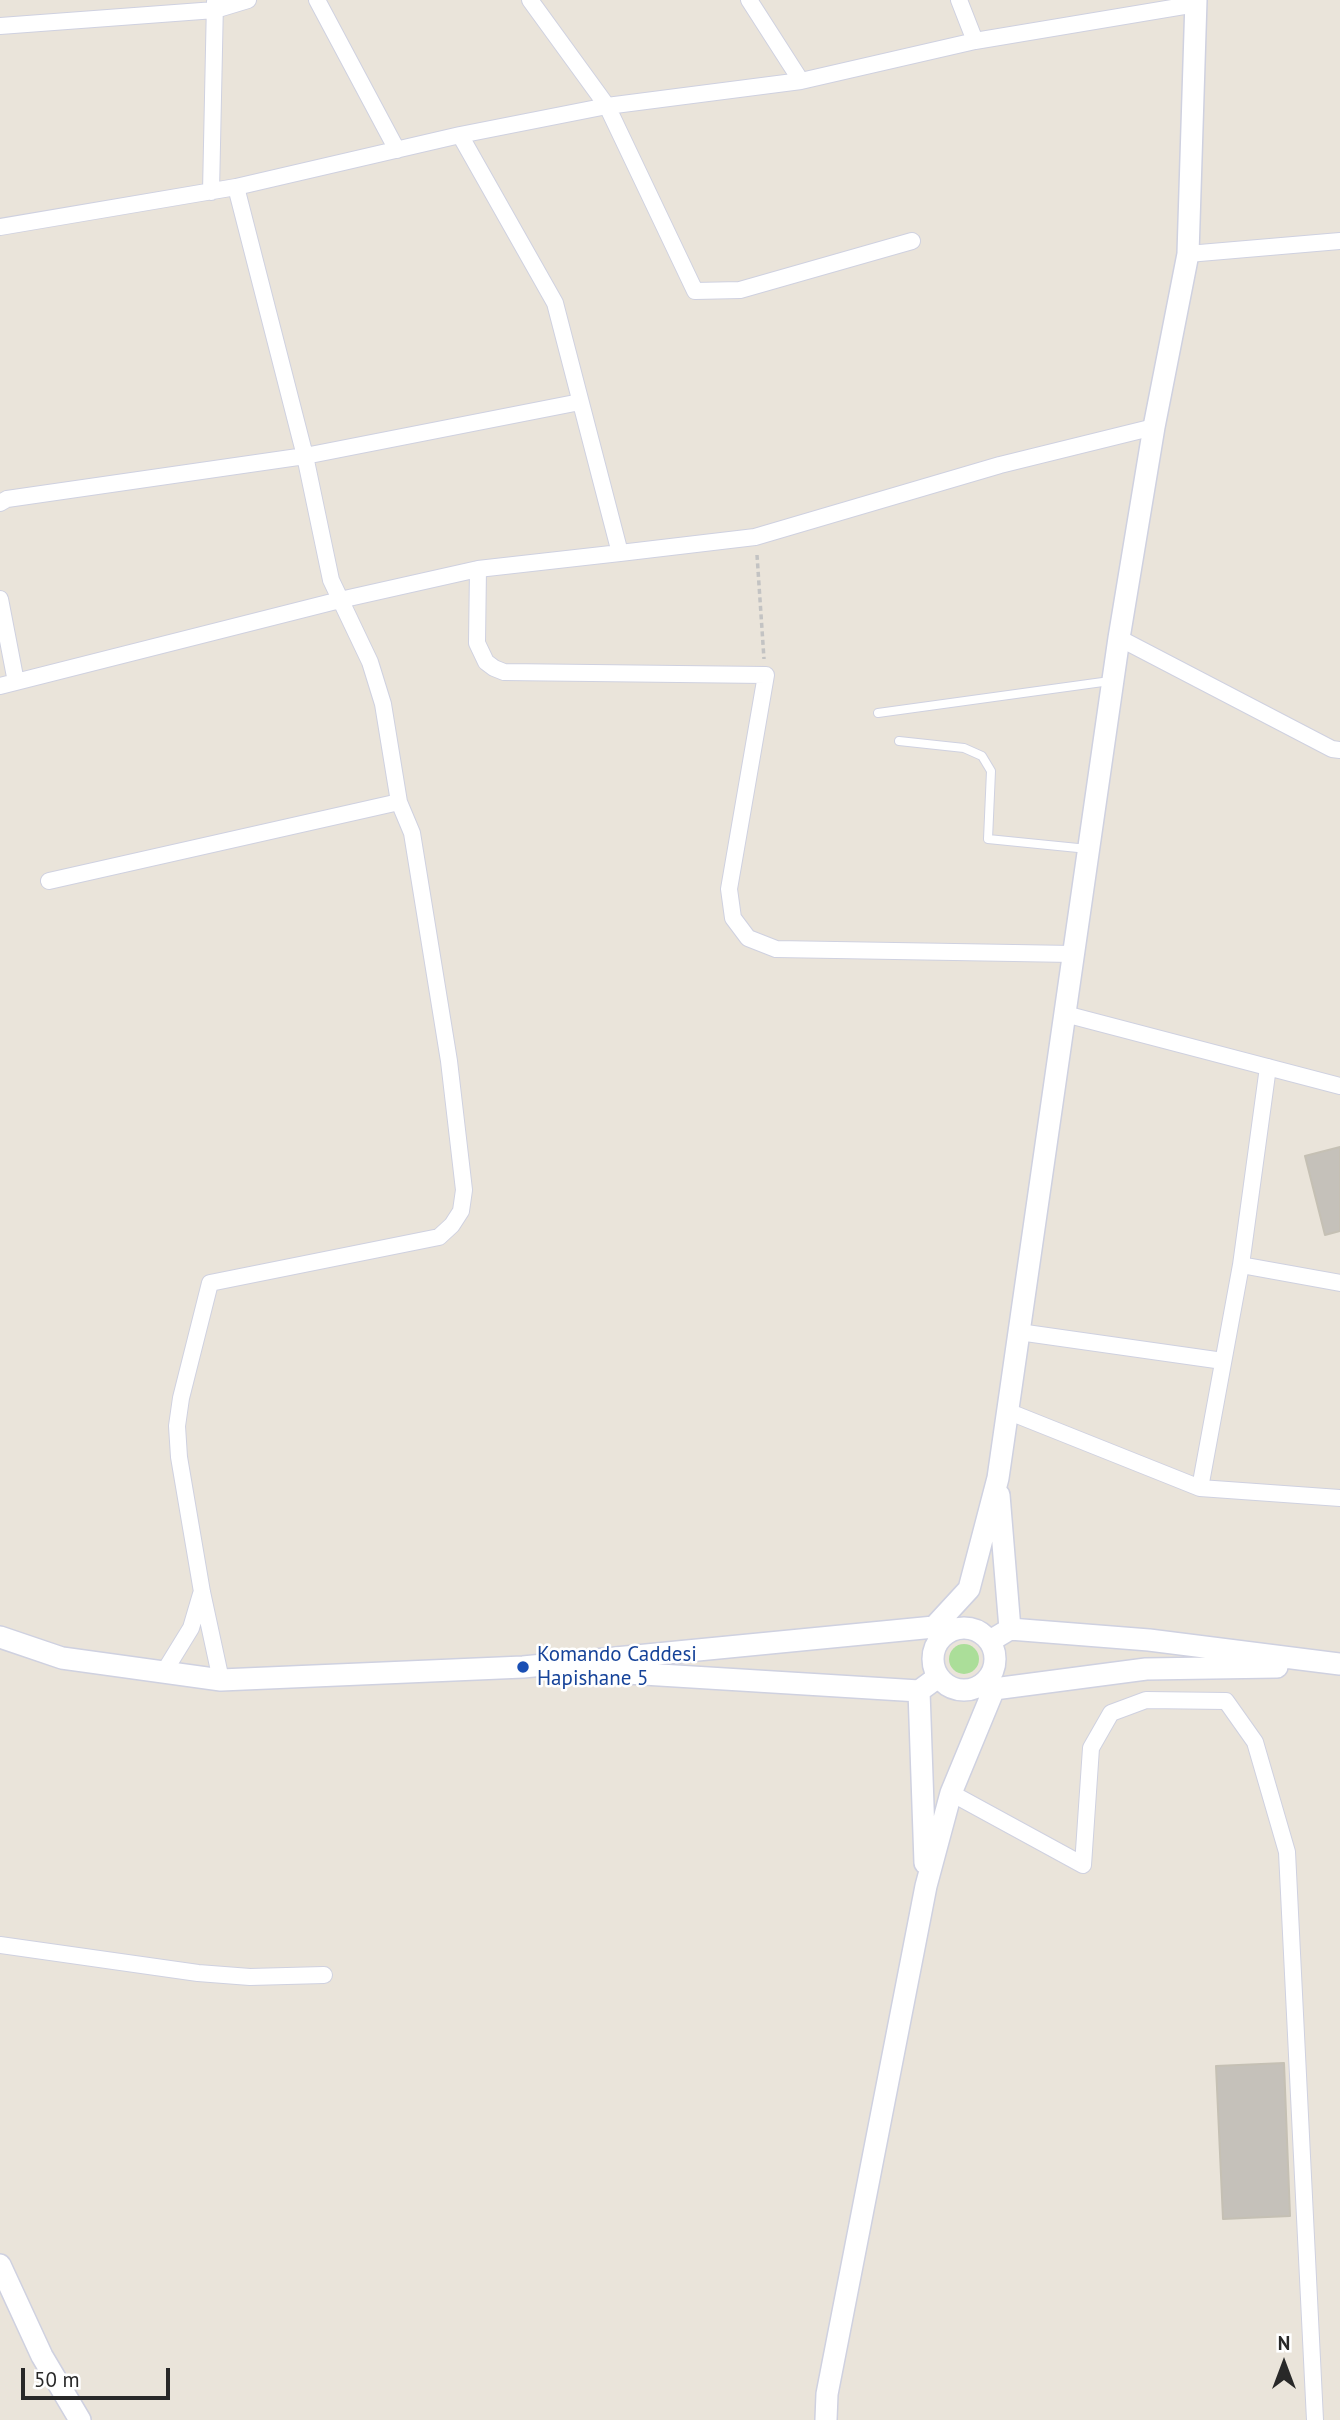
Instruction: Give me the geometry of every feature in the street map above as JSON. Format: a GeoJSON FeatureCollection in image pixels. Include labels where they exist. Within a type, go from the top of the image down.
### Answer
{"type":"FeatureCollection","features":[{"type":"Feature","properties":{"kind":"street"},"geometry":{"type":"LineString","coordinates":[[0,26],[248,0]]}},
{"type":"Feature","properties":{"kind":"street"},"geometry":{"type":"LineString","coordinates":[[317,0],[397,150]]}},
{"type":"Feature","properties":{"kind":"street"},"geometry":{"type":"LineString","coordinates":[[530,0],[607,106],[695,291],[740,290],[912,240]]}},
{"type":"Feature","properties":{"kind":"street"},"geometry":{"type":"LineString","coordinates":[[749,0],[802,81]]}},
{"type":"Feature","properties":{"kind":"street"},"geometry":{"type":"LineString","coordinates":[[959,0],[975,41]]}},
{"type":"Feature","properties":{"kind":"street"},"geometry":{"type":"LineString","coordinates":[[0,227],[211,192],[460,135],[607,106],[802,81],[975,41],[1196,2],[1188,254],[1154,427],[1119,638],[998,1478],[969,1589],[940,1630],[935,1648],[934,1668],[945,1684],[964,1690],[1146,1669],[1340,1665]]}},
{"type":"Feature","properties":{"kind":"street"},"geometry":{"type":"LineString","coordinates":[[211,192],[215,5]]}},
{"type":"Feature","properties":{"kind":"street"},"geometry":{"type":"LineString","coordinates":[[460,135],[555,303],[620,553]]}},
{"type":"Feature","properties":{"kind":"street"},"geometry":{"type":"LineString","coordinates":[[221,1680],[202,1592],[179,1457],[177,1426],[181,1398],[210,1283],[439,1237],[453,1225],[461,1211],[464,1190],[449,1061],[412,833],[399,802],[380,694],[370,663],[331,580],[305,456],[236,187]]}},
{"type":"Feature","properties":{"kind":"street"},"geometry":{"type":"LineString","coordinates":[[1188,254],[1340,241]]}},
{"type":"Feature","properties":{"kind":"street"},"geometry":{"type":"LineString","coordinates":[[0,503],[7,499],[305,456],[580,402]]}},
{"type":"Feature","properties":{"kind":"street"},"geometry":{"type":"LineString","coordinates":[[0,599],[8,684],[340,600],[478,569],[755,537],[1000,465],[1154,427]]}},
{"type":"Feature","properties":{"kind":"street"},"geometry":{"type":"LineString","coordinates":[[478,569],[477,643],[486,662],[494,668],[505,672],[766,675],[729,889],[733,918],[748,938],[776,949],[1073,954]]}},
{"type":"Feature","properties":{"kind":"street"},"geometry":{"type":"LineString","coordinates":[[1119,638],[1340,750]]}},
{"type":"Feature","properties":{"kind":"street"},"geometry":{"type":"LineString","coordinates":[[49,881],[399,802]]}},
{"type":"Feature","properties":{"kind":"street"},"geometry":{"type":"LineString","coordinates":[[1065,1014],[1340,1086]]}},
{"type":"Feature","properties":{"kind":"street"},"geometry":{"type":"LineString","coordinates":[[1200,1488],[1241,1265],[1268,1067]]}},
{"type":"Feature","properties":{"kind":"street"},"geometry":{"type":"LineString","coordinates":[[1241,1265],[1340,1283]]}},
{"type":"Feature","properties":{"kind":"street"},"geometry":{"type":"LineString","coordinates":[[1019,1332],[1223,1361]]}},
{"type":"Feature","properties":{"kind":"street"},"geometry":{"type":"LineString","coordinates":[[1007,1410],[1200,1488],[1340,1498]]}},
{"type":"Feature","properties":{"kind":"street"},"geometry":{"type":"LineString","coordinates":[[998,1478],[1010,1629]]}},
{"type":"Feature","properties":{"kind":"street"},"geometry":{"type":"LineString","coordinates":[[164,1672],[191,1628],[202,1592]]}},
{"type":"Feature","properties":{"kind":"street"},"geometry":{"type":"LineString","coordinates":[[0,1637],[62,1658],[221,1680],[523,1667],[956,1629],[975,1629],[990,1641],[996,1660],[990,1685],[951,1793],[926,1886],[827,2395],[826,2420]]}},
{"type":"Feature","properties":{"kind":"street"},"geometry":{"type":"LineString","coordinates":[[990,1641],[1010,1629],[1149,1640],[1340,1665]]}},
{"type":"Feature","properties":{"kind":"street"},"geometry":{"type":"LineString","coordinates":[[523,1667],[919,1691],[938,1676]]}},
{"type":"Feature","properties":{"kind":"street"},"geometry":{"type":"LineString","coordinates":[[919,1691],[926,1886]]}},
{"type":"Feature","properties":{"kind":"street"},"geometry":{"type":"LineString","coordinates":[[951,1793],[1083,1865],[1091,1748],[1111,1713],[1146,1700],[1226,1700],[1255,1742],[1287,1852],[1315,2420]]}},
{"type":"Feature","properties":{"kind":"street"},"geometry":{"type":"LineString","coordinates":[[0,1945],[198,1973],[250,1977],[324,1975]]}},
{"type":"Feature","properties":{"kind":"street"},"geometry":{"type":"LineString","coordinates":[[0,2265],[42,2356],[80,2420]]}},
{"type":"Feature","properties":{"kind":"lane"},"geometry":{"type":"LineString","coordinates":[[878,713],[1113,680]]}},
{"type":"Feature","properties":{"kind":"lane"},"geometry":{"type":"LineString","coordinates":[[899,741],[964,748],[982,756],[991,771],[988,838],[1088,849]]}},
{"type":"Feature","properties":{"kind":"path"},"geometry":{"type":"LineString","coordinates":[[755,537],[766,675]]}},
{"type":"Feature","properties":{"kind":"green space"},"geometry":{"type":"Polygon","coordinates":[[[964,1644],[970,1645],[978,1653],[978,1665],[970,1673],[964,1674],[958,1673],[950,1665],[949,1659],[950,1653],[958,1645],[964,1644]]]}},
{"type":"Feature","properties":{"kind":"building"},"geometry":{"type":"Polygon","coordinates":[[[1340,1147],[1340,1231],[1325,1235],[1305,1156],[1340,1147]]]}},
{"type":"Feature","properties":{"kind":"building"},"geometry":{"type":"Polygon","coordinates":[[[1284,2063],[1290,2216],[1223,2219],[1216,2066],[1284,2063]]]}},
{"type":"Feature","properties":{"kind":"place","name":"Komando Caddesi Hapishane 5"},"geometry":{"type":"Point","coordinates":[523,1667]}}]}
